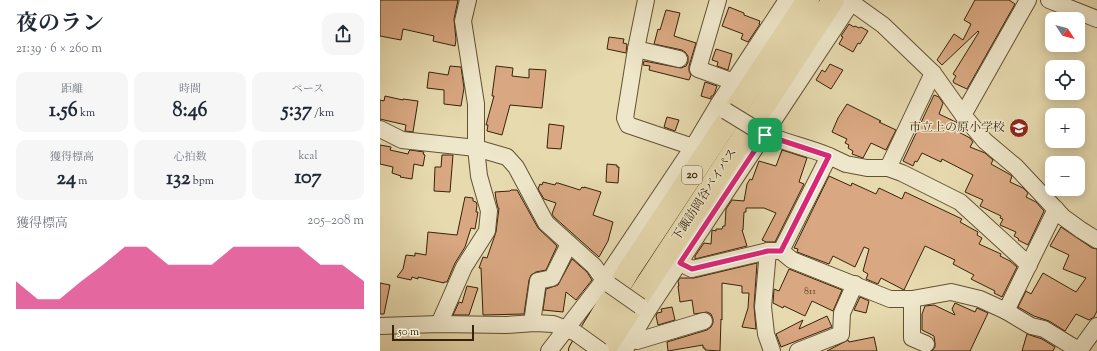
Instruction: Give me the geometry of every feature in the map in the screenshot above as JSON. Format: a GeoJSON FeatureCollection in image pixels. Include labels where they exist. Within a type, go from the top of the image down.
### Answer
{"type":"FeatureCollection","features":[{"type":"Feature","properties":{"kind":"highway","name":"下諏訪岡谷バイパス"},"geometry":{"type":"LineString","coordinates":[[566,331],[629,270],[808,0]]}},
{"type":"Feature","properties":{"kind":"highway","name":"下諏訪岡谷バイパス"},"geometry":{"type":"LineString","coordinates":[[602,351],[846,1]]}},
{"type":"Feature","properties":{"kind":"street"},"geometry":{"type":"LineString","coordinates":[[439,324],[464,267],[487,231],[489,211],[478,176],[476,148],[476,104],[463,21],[468,0]]}},
{"type":"Feature","properties":{"kind":"street"},"geometry":{"type":"LineString","coordinates":[[646,0],[636,49],[625,118],[628,125],[692,147]]}},
{"type":"Feature","properties":{"kind":"street"},"geometry":{"type":"LineString","coordinates":[[718,0],[698,69],[734,82]]}},
{"type":"Feature","properties":{"kind":"street"},"geometry":{"type":"LineString","coordinates":[[549,351],[607,282],[692,147],[722,108],[734,82],[787,0]]}},
{"type":"Feature","properties":{"kind":"street"},"geometry":{"type":"LineString","coordinates":[[963,115],[1028,0]]}},
{"type":"Feature","properties":{"kind":"street"},"geometry":{"type":"LineString","coordinates":[[1049,0],[1097,19]]}},
{"type":"Feature","properties":{"kind":"street"},"geometry":{"type":"LineString","coordinates":[[638,342],[644,308],[680,263],[761,132],[846,1],[883,25],[933,73],[963,115],[985,141],[1016,167],[1056,209],[1080,230],[1097,240]]}},
{"type":"Feature","properties":{"kind":"street"},"geometry":{"type":"LineString","coordinates":[[636,49],[679,59]]}},
{"type":"Feature","properties":{"kind":"street"},"geometry":{"type":"LineString","coordinates":[[888,168],[933,73]]}},
{"type":"Feature","properties":{"kind":"street"},"geometry":{"type":"LineString","coordinates":[[722,108],[761,132],[829,156],[846,164],[867,168],[888,168],[902,173],[960,202],[1029,264]]}},
{"type":"Feature","properties":{"kind":"street"},"geometry":{"type":"LineString","coordinates":[[380,129],[402,140],[476,148],[507,157],[516,167],[546,223],[594,266],[607,282],[644,308]]}},
{"type":"Feature","properties":{"kind":"street"},"geometry":{"type":"LineString","coordinates":[[772,351],[766,334],[763,307],[775,251],[829,156]]}},
{"type":"Feature","properties":{"kind":"street"},"geometry":{"type":"LineString","coordinates":[[1006,311],[1056,209]]}},
{"type":"Feature","properties":{"kind":"street"},"geometry":{"type":"LineString","coordinates":[[533,316],[538,281],[552,278],[569,244]]}},
{"type":"Feature","properties":{"kind":"street"},"geometry":{"type":"LineString","coordinates":[[680,263],[692,269],[775,251],[792,260],[890,299],[912,299],[951,292],[980,299],[1006,311],[1030,326],[1044,329],[1075,348],[1081,348],[1097,326]]}},
{"type":"Feature","properties":{"kind":"street"},"geometry":{"type":"LineString","coordinates":[[798,351],[841,334],[842,313],[855,284]]}},
{"type":"Feature","properties":{"kind":"street"},"geometry":{"type":"LineString","coordinates":[[912,299],[912,338],[926,344]]}},
{"type":"Feature","properties":{"kind":"street"},"geometry":{"type":"LineString","coordinates":[[624,351],[638,342],[704,321]]}},
{"type":"Feature","properties":{"kind":"street"},"geometry":{"type":"LineString","coordinates":[[380,326],[439,324],[506,325],[535,323],[566,331],[602,351]]}},
{"type":"Feature","properties":{"kind":"building"},"geometry":{"type":"Polygon","coordinates":[[[380,0],[458,0],[454,19],[456,40],[455,46],[433,41],[434,36],[403,29],[401,40],[380,36],[380,0]]]}},
{"type":"Feature","properties":{"kind":"building"},"geometry":{"type":"Polygon","coordinates":[[[975,0],[1009,0],[1015,4],[967,89],[954,83],[953,81],[956,76],[953,74],[979,32],[978,31],[942,65],[937,60],[954,34],[963,40],[971,24],[964,20],[975,0]]]}},
{"type":"Feature","properties":{"kind":"building"},"geometry":{"type":"Polygon","coordinates":[[[729,7],[760,21],[760,24],[748,42],[741,39],[743,34],[722,26],[729,7]]]}},
{"type":"Feature","properties":{"kind":"building"},"geometry":{"type":"Polygon","coordinates":[[[666,10],[680,13],[674,36],[696,43],[689,66],[691,75],[689,80],[649,70],[650,66],[643,65],[644,61],[681,68],[686,66],[688,62],[688,56],[682,50],[654,44],[658,29],[660,30],[666,10]]]}},
{"type":"Feature","properties":{"kind":"building"},"geometry":{"type":"Polygon","coordinates":[[[849,24],[854,27],[861,27],[868,31],[853,52],[839,44],[843,37],[841,36],[849,24]]]}},
{"type":"Feature","properties":{"kind":"building"},"geometry":{"type":"Polygon","coordinates":[[[609,37],[624,39],[623,43],[627,44],[626,53],[607,49],[609,37]]]}},
{"type":"Feature","properties":{"kind":"building"},"geometry":{"type":"Polygon","coordinates":[[[716,49],[732,54],[728,70],[717,66],[718,62],[712,60],[716,49]]]}},
{"type":"Feature","properties":{"kind":"building"},"geometry":{"type":"Polygon","coordinates":[[[830,64],[843,70],[831,89],[816,80],[822,70],[825,72],[830,64]]]}},
{"type":"Feature","properties":{"kind":"building"},"geometry":{"type":"Polygon","coordinates":[[[450,66],[461,67],[464,88],[461,106],[444,104],[444,90],[427,88],[429,72],[448,75],[450,66]]]}},
{"type":"Feature","properties":{"kind":"building"},"geometry":{"type":"Polygon","coordinates":[[[496,66],[513,68],[512,76],[529,78],[529,69],[546,70],[542,108],[510,105],[502,135],[487,131],[488,125],[486,125],[494,96],[492,96],[496,66]]]}},
{"type":"Feature","properties":{"kind":"building"},"geometry":{"type":"Polygon","coordinates":[[[705,82],[717,86],[713,96],[711,96],[711,99],[701,96],[705,82]]]}},
{"type":"Feature","properties":{"kind":"building"},"geometry":{"type":"Polygon","coordinates":[[[934,95],[939,97],[943,103],[939,114],[959,124],[957,131],[970,138],[973,142],[970,147],[985,153],[993,160],[991,164],[1012,176],[1010,182],[1023,188],[1028,193],[1026,197],[1036,202],[1044,211],[1028,245],[1018,240],[1019,239],[1014,236],[1016,232],[1000,225],[1003,219],[1000,218],[1001,216],[980,206],[983,200],[965,192],[973,175],[942,159],[941,162],[922,153],[917,162],[915,161],[913,166],[903,161],[934,95]]]}},
{"type":"Feature","properties":{"kind":"building"},"geometry":{"type":"Polygon","coordinates":[[[385,96],[403,100],[418,101],[413,132],[405,131],[406,125],[380,119],[380,100],[384,101],[385,96]]]}},
{"type":"Feature","properties":{"kind":"building"},"geometry":{"type":"Polygon","coordinates":[[[847,104],[896,130],[886,150],[871,143],[863,158],[852,154],[853,151],[848,148],[849,145],[845,143],[847,139],[832,132],[838,118],[847,104]]]}},
{"type":"Feature","properties":{"kind":"building"},"geometry":{"type":"Polygon","coordinates":[[[667,117],[679,120],[675,131],[664,127],[667,117]]]}},
{"type":"Feature","properties":{"kind":"building"},"geometry":{"type":"Polygon","coordinates":[[[549,124],[564,126],[561,149],[547,148],[549,124]]]}},
{"type":"Feature","properties":{"kind":"building"},"geometry":{"type":"Polygon","coordinates":[[[380,145],[391,147],[390,150],[408,154],[410,150],[424,152],[423,154],[425,155],[423,166],[414,164],[412,179],[400,177],[401,176],[392,173],[393,167],[380,164],[380,145]]]}},
{"type":"Feature","properties":{"kind":"building"},"geometry":{"type":"Polygon","coordinates":[[[782,150],[807,158],[799,182],[804,184],[775,242],[766,242],[762,240],[776,213],[764,208],[746,208],[746,212],[744,212],[742,230],[747,246],[695,259],[695,256],[704,243],[711,244],[712,230],[716,231],[716,229],[722,229],[723,226],[725,226],[726,209],[732,200],[744,201],[747,184],[750,179],[752,180],[759,161],[776,166],[782,150]]]}},
{"type":"Feature","properties":{"kind":"building"},"geometry":{"type":"Polygon","coordinates":[[[442,155],[453,155],[450,192],[434,191],[435,167],[441,167],[442,155]]]}},
{"type":"Feature","properties":{"kind":"building"},"geometry":{"type":"Polygon","coordinates":[[[607,164],[617,165],[617,167],[619,167],[618,183],[606,182],[607,164]]]}},
{"type":"Feature","properties":{"kind":"building"},"geometry":{"type":"Polygon","coordinates":[[[829,176],[851,186],[852,183],[876,194],[879,188],[902,199],[905,192],[962,219],[960,222],[978,232],[977,235],[982,238],[979,244],[1001,254],[1000,256],[1010,261],[1017,267],[1002,297],[994,293],[995,291],[971,279],[974,275],[953,264],[955,260],[925,246],[904,290],[881,278],[878,284],[866,279],[868,274],[863,271],[869,249],[864,247],[855,267],[833,256],[829,264],[797,252],[798,249],[794,248],[829,176]]]}},
{"type":"Feature","properties":{"kind":"building"},"geometry":{"type":"Polygon","coordinates":[[[543,182],[555,185],[558,183],[580,190],[584,187],[601,192],[593,215],[613,222],[608,241],[599,257],[554,217],[552,214],[556,203],[544,199],[538,189],[540,184],[542,185],[543,182]]]}},
{"type":"Feature","properties":{"kind":"building"},"geometry":{"type":"Polygon","coordinates":[[[517,190],[538,228],[557,246],[546,270],[536,272],[531,275],[524,314],[483,315],[481,268],[479,268],[483,257],[487,258],[496,232],[499,208],[495,192],[517,190]]]}},
{"type":"Feature","properties":{"kind":"building"},"geometry":{"type":"Polygon","coordinates":[[[465,197],[473,198],[473,201],[476,202],[477,205],[476,212],[478,212],[475,229],[471,228],[465,247],[455,263],[447,282],[444,283],[418,277],[418,279],[412,277],[411,280],[397,277],[403,269],[406,255],[415,256],[415,253],[426,255],[428,232],[457,235],[465,197]]]}},
{"type":"Feature","properties":{"kind":"building"},"geometry":{"type":"Polygon","coordinates":[[[1061,227],[1092,248],[1097,249],[1097,311],[1094,317],[1089,320],[1076,314],[1065,331],[1049,321],[1034,316],[1018,307],[1026,291],[1031,294],[1043,273],[1076,292],[1086,278],[1063,269],[1069,255],[1050,246],[1061,227]]]}},
{"type":"Feature","properties":{"kind":"building"},"geometry":{"type":"Polygon","coordinates":[[[572,259],[587,272],[592,280],[576,300],[566,292],[563,312],[543,310],[546,289],[558,285],[572,259]]]}},
{"type":"Feature","properties":{"kind":"building"},"geometry":{"type":"Polygon","coordinates":[[[757,263],[754,306],[756,329],[742,327],[748,308],[749,293],[742,293],[742,286],[722,283],[720,351],[705,350],[703,345],[668,351],[667,342],[707,330],[713,323],[711,314],[707,312],[694,314],[692,300],[680,302],[678,281],[680,278],[694,278],[757,263]]]}},
{"type":"Feature","properties":{"kind":"building"},"geometry":{"type":"Polygon","coordinates":[[[789,269],[842,290],[833,311],[812,301],[805,316],[784,306],[783,308],[773,303],[774,289],[779,291],[789,269]]]}},
{"type":"Feature","properties":{"kind":"building"},"geometry":{"type":"Polygon","coordinates":[[[380,283],[390,285],[384,314],[380,314],[380,283]]]}},
{"type":"Feature","properties":{"kind":"building"},"geometry":{"type":"Polygon","coordinates":[[[467,286],[478,288],[469,315],[453,315],[459,302],[462,303],[467,286]]]}},
{"type":"Feature","properties":{"kind":"building"},"geometry":{"type":"Polygon","coordinates":[[[860,297],[869,301],[866,313],[854,310],[860,297]]]}},
{"type":"Feature","properties":{"kind":"building"},"geometry":{"type":"Polygon","coordinates":[[[955,303],[975,312],[977,308],[988,313],[970,351],[932,351],[935,347],[934,336],[922,330],[922,314],[925,306],[934,305],[955,315],[952,309],[955,303]]]}},
{"type":"Feature","properties":{"kind":"building"},"geometry":{"type":"Polygon","coordinates":[[[672,307],[675,320],[658,325],[656,316],[657,313],[662,312],[661,309],[672,307]]]}},
{"type":"Feature","properties":{"kind":"building"},"geometry":{"type":"Polygon","coordinates":[[[827,316],[832,327],[781,347],[776,334],[803,320],[799,329],[827,316]]]}},
{"type":"Feature","properties":{"kind":"building"},"geometry":{"type":"Polygon","coordinates":[[[1027,334],[1042,339],[1055,347],[1053,351],[1022,351],[1027,334]]]}},
{"type":"Feature","properties":{"kind":"building"},"geometry":{"type":"Polygon","coordinates":[[[874,337],[877,351],[827,351],[848,340],[849,342],[874,337]]]}},
{"type":"Feature","properties":{"kind":"place","name":"市立上の原小学校"},"geometry":{"type":"Point","coordinates":[1019,128]}},
{"type":"Feature","properties":{"kind":"route"},"geometry":{"type":"LineString","coordinates":[[765,135],[829,156],[781,251],[768,251],[692,269],[680,263],[765,135]]}}]}
